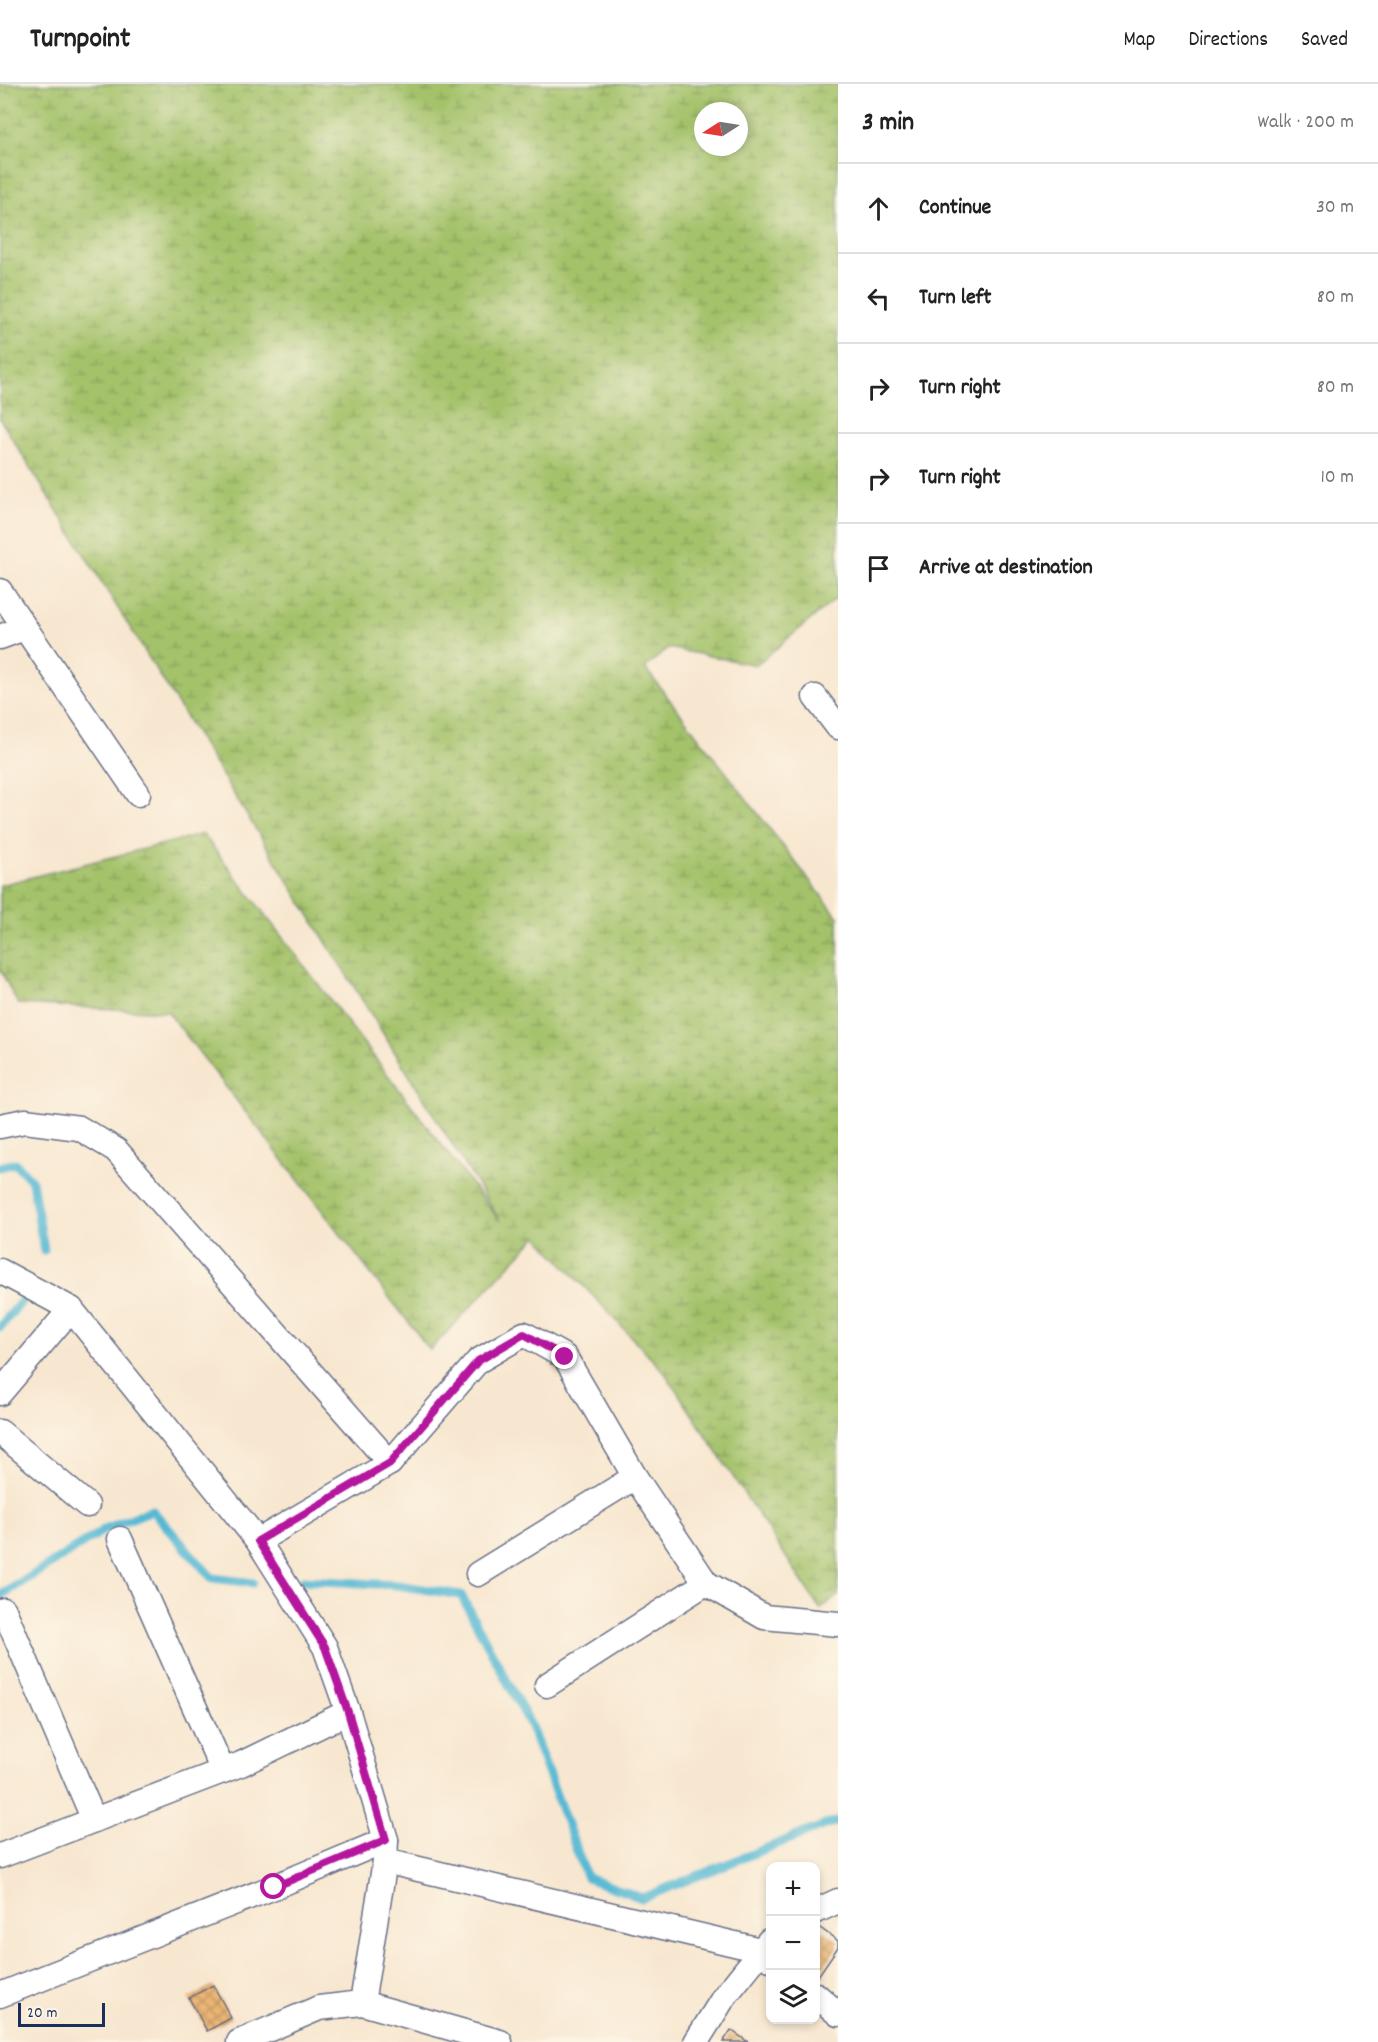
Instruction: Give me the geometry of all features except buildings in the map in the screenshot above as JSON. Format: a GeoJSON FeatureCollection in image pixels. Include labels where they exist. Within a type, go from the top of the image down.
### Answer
{"type":"FeatureCollection","features":[{"type":"Feature","properties":{"kind":"street"},"geometry":{"type":"LineString","coordinates":[[0,591],[138,794]]}},
{"type":"Feature","properties":{"kind":"street"},"geometry":{"type":"LineString","coordinates":[[0,637],[24,628]]}},
{"type":"Feature","properties":{"kind":"street"},"geometry":{"type":"LineString","coordinates":[[815,697],[838,727]]}},
{"type":"Feature","properties":{"kind":"street"},"geometry":{"type":"LineString","coordinates":[[0,1126],[25,1120],[79,1128],[116,1150],[390,1463]]}},
{"type":"Feature","properties":{"kind":"street"},"geometry":{"type":"LineString","coordinates":[[0,1271],[71,1309],[258,1541],[325,1647],[348,1712],[385,1850],[362,2002]]}},
{"type":"Feature","properties":{"kind":"street"},"geometry":{"type":"LineString","coordinates":[[0,1393],[71,1309]]}},
{"type":"Feature","properties":{"kind":"street"},"geometry":{"type":"LineString","coordinates":[[258,1541],[390,1463],[478,1361],[524,1334],[565,1357],[634,1477],[706,1583],[764,1617],[838,1624]]}},
{"type":"Feature","properties":{"kind":"street"},"geometry":{"type":"LineString","coordinates":[[0,1432],[87,1505]]}},
{"type":"Feature","properties":{"kind":"street"},"geometry":{"type":"LineString","coordinates":[[478,1574],[634,1477]]}},
{"type":"Feature","properties":{"kind":"street"},"geometry":{"type":"LineString","coordinates":[[120,1539],[223,1771]]}},
{"type":"Feature","properties":{"kind":"street"},"geometry":{"type":"LineString","coordinates":[[548,1685],[706,1583]]}},
{"type":"Feature","properties":{"kind":"street"},"geometry":{"type":"LineString","coordinates":[[4,1610],[94,1820]]}},
{"type":"Feature","properties":{"kind":"street"},"geometry":{"type":"LineString","coordinates":[[0,1856],[241,1764],[348,1712]]}},
{"type":"Feature","properties":{"kind":"street"},"geometry":{"type":"LineString","coordinates":[[0,1995],[274,1887],[385,1850],[766,1949]]}},
{"type":"Feature","properties":{"kind":"street"},"geometry":{"type":"LineString","coordinates":[[820,1909],[838,1901]]}},
{"type":"Feature","properties":{"kind":"street"},"geometry":{"type":"LineString","coordinates":[[696,2042],[724,1997],[766,1950]]}},
{"type":"Feature","properties":{"kind":"street"},"geometry":{"type":"LineString","coordinates":[[820,1998],[838,2014]]}},
{"type":"Feature","properties":{"kind":"street"},"geometry":{"type":"LineString","coordinates":[[239,2042],[319,2008],[362,2002],[500,2042]]}},
{"type":"Feature","properties":{"kind":"green space"},"geometry":{"type":"Polygon","coordinates":[[[0,84],[838,84],[838,597],[756,665],[668,648],[645,668],[838,917],[838,1596],[820,1609],[665,1373],[537,1236],[430,1350],[168,1012],[18,1004],[0,969],[0,885],[203,834],[500,1221],[0,419],[0,84]]]}},
{"type":"Feature","properties":{"kind":"waterway"},"geometry":{"type":"LineString","coordinates":[[0,1167],[15,1163],[32,1181],[44,1250]]}},
{"type":"Feature","properties":{"kind":"waterway"},"geometry":{"type":"LineString","coordinates":[[0,1327],[30,1291]]}},
{"type":"Feature","properties":{"kind":"waterway"},"geometry":{"type":"LineString","coordinates":[[0,1596],[107,1528],[152,1510],[212,1578],[253,1583]]}},
{"type":"Feature","properties":{"kind":"waterway"},"geometry":{"type":"LineString","coordinates":[[303,1580],[397,1585],[461,1595],[530,1724],[587,1878],[642,1898],[830,1823],[838,1822]]}},
{"type":"Feature","properties":{"kind":"route"},"geometry":{"type":"LineString","coordinates":[[274,1887],[386,1840],[348,1712],[325,1647],[258,1541],[390,1463],[478,1361],[524,1334],[565,1357]]}}]}
